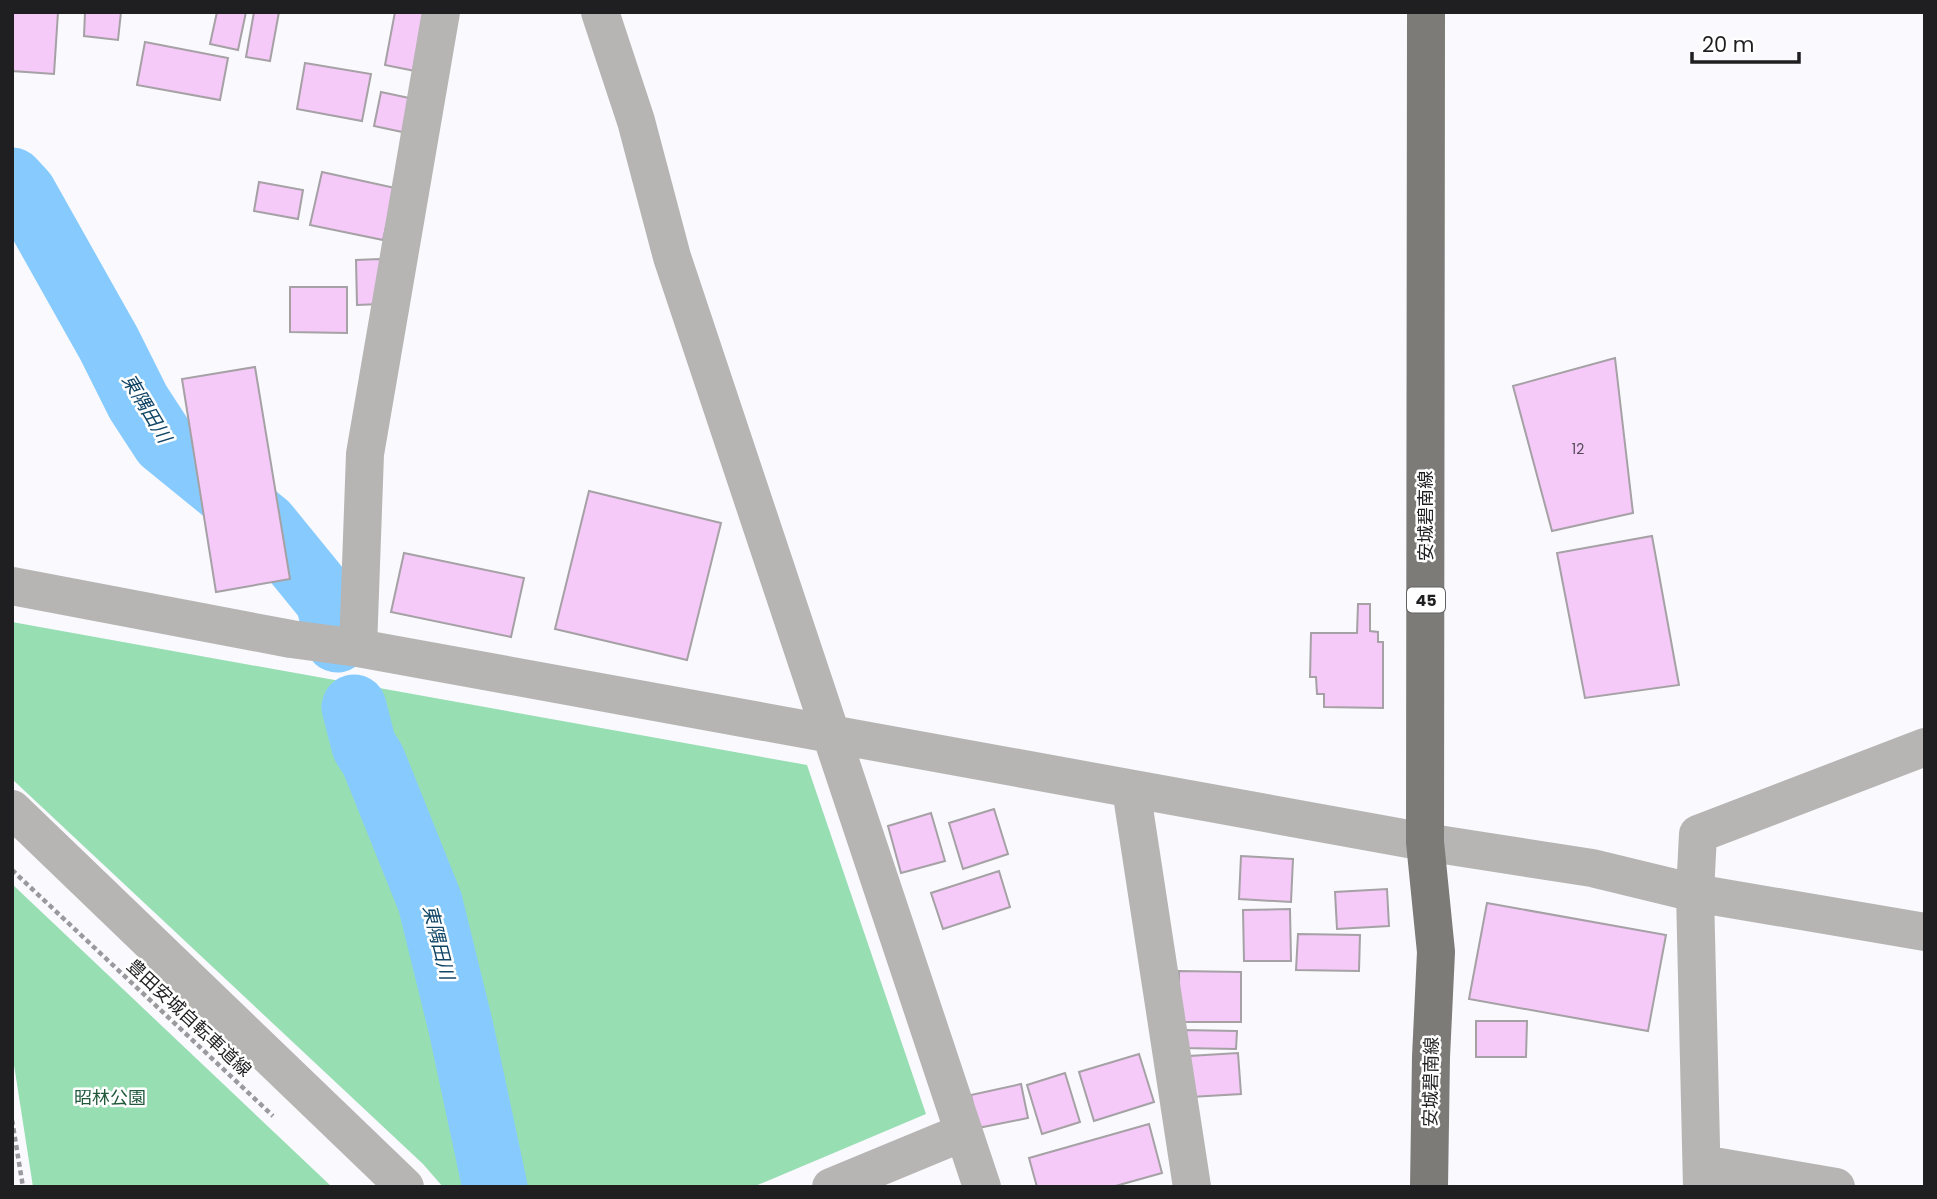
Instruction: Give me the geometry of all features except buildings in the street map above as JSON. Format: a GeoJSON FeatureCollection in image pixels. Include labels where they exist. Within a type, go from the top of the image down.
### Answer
{"type":"FeatureCollection","features":[{"type":"Feature","properties":{"kind":"main road","name":"安城碧南線"},"geometry":{"type":"LineString","coordinates":[[1426,12],[1425,842],[1436,952],[1429,1187]]}},
{"type":"Feature","properties":{"kind":"street"},"geometry":{"type":"LineString","coordinates":[[358,648],[365,454],[441,12]]}},
{"type":"Feature","properties":{"kind":"street"},"geometry":{"type":"LineString","coordinates":[[600,12],[636,121],[672,257],[982,1187]]}},
{"type":"Feature","properties":{"kind":"street"},"geometry":{"type":"LineString","coordinates":[[12,586],[291,639],[358,648],[1425,842],[1592,868],[1695,893],[1925,932]]}},
{"type":"Feature","properties":{"kind":"street"},"geometry":{"type":"LineString","coordinates":[[1836,1187],[1702,1176],[1695,893],[1698,834],[1925,747]]}},
{"type":"Feature","properties":{"kind":"street"},"geometry":{"type":"LineString","coordinates":[[1131,789],[1192,1187]]}},
{"type":"Feature","properties":{"kind":"street"},"geometry":{"type":"LineString","coordinates":[[12,809],[405,1187]]}},
{"type":"Feature","properties":{"kind":"street"},"geometry":{"type":"LineString","coordinates":[[831,1187],[964,1132]]}},
{"type":"Feature","properties":{"kind":"path","name":"豊田安城自転車道線"},"geometry":{"type":"LineString","coordinates":[[12,870],[276,1119]]}},
{"type":"Feature","properties":{"kind":"path"},"geometry":{"type":"LineString","coordinates":[[12,1121],[23,1187]]}},
{"type":"Feature","properties":{"kind":"green space"},"geometry":{"type":"Polygon","coordinates":[[[12,622],[807,765],[926,1114],[753,1187],[443,1187],[423,1164],[12,779],[12,622]]]}},
{"type":"Feature","properties":{"kind":"green space","name":"昭林公園"},"geometry":{"type":"Polygon","coordinates":[[[12,884],[332,1187],[33,1187],[12,1052],[12,884]]]}},
{"type":"Feature","properties":{"kind":"waterway","name":"東隅田川"},"geometry":{"type":"LineString","coordinates":[[12,180],[24,193],[109,344],[138,402],[164,442],[266,525],[328,601],[337,640]]}},
{"type":"Feature","properties":{"kind":"waterway","name":"東隅田川"},"geometry":{"type":"LineString","coordinates":[[354,707],[364,746],[373,760],[430,902],[461,1028],[495,1187]]}}]}
